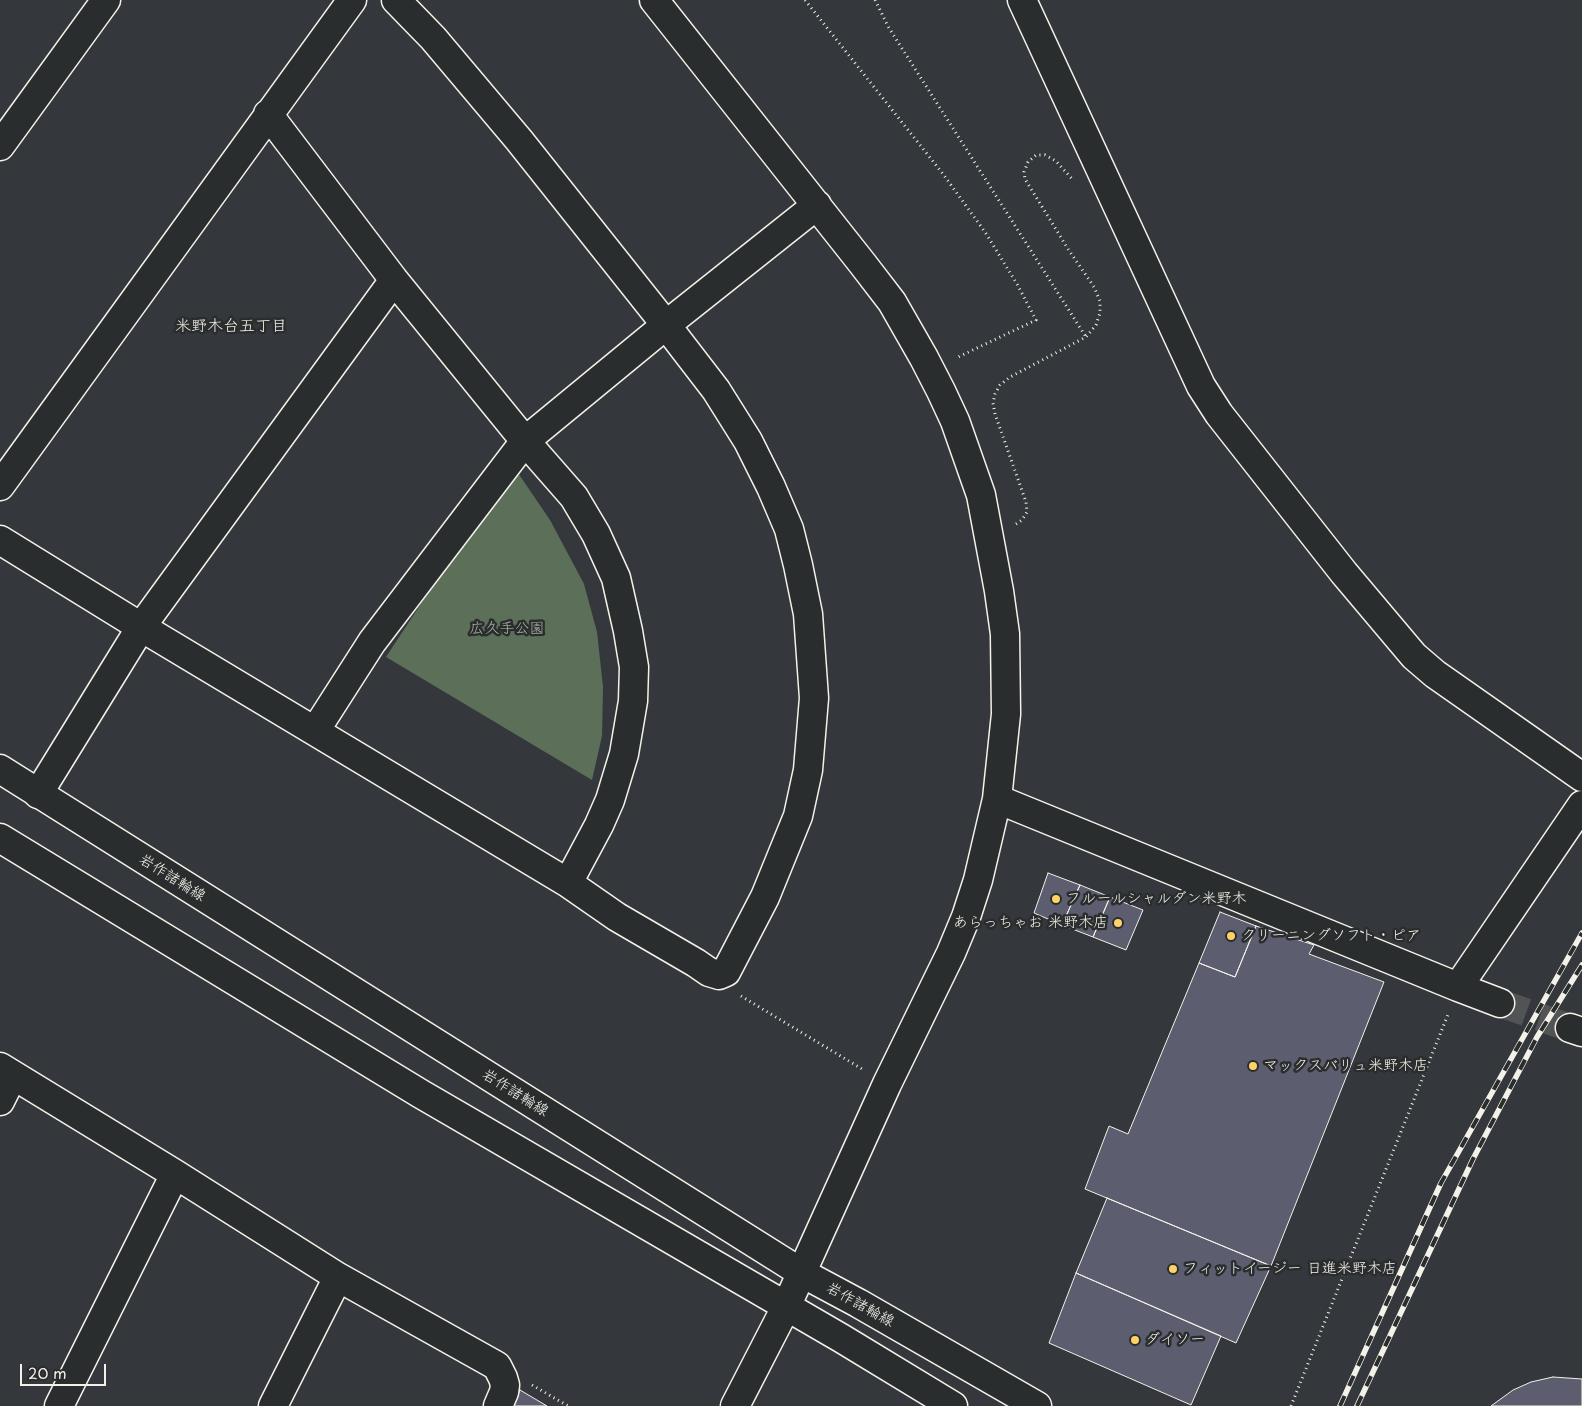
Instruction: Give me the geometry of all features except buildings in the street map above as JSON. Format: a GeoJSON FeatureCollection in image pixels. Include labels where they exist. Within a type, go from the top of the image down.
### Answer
{"type":"FeatureCollection","features":[{"type":"Feature","properties":{"kind":"street"},"geometry":{"type":"LineString","coordinates":[[0,146],[106,0]]}},
{"type":"Feature","properties":{"kind":"street"},"geometry":{"type":"LineString","coordinates":[[0,486],[352,0]]}},
{"type":"Feature","properties":{"kind":"street"},"geometry":{"type":"LineString","coordinates":[[0,540],[141,627],[568,882],[617,917],[709,972],[719,975],[726,972],[766,897],[798,816],[808,770],[814,698],[808,614],[789,530],[771,486],[748,441],[716,390],[519,140],[433,38],[396,0]]}},
{"type":"Feature","properties":{"kind":"street"},"geometry":{"type":"LineString","coordinates":[[654,0],[892,302],[930,370],[955,421],[981,494],[1000,591],[1005,634],[1006,714],[997,799],[978,880],[966,918],[887,1084],[802,1273],[735,1406]]}},
{"type":"Feature","properties":{"kind":"street"},"geometry":{"type":"LineString","coordinates":[[1022,0],[1201,386],[1219,414],[1344,574],[1414,656],[1435,674],[1582,777]]}},
{"type":"Feature","properties":{"kind":"street"},"geometry":{"type":"LineString","coordinates":[[268,114],[394,280],[525,441],[574,497],[600,543],[616,578],[634,667],[633,701],[624,754],[610,800],[599,825],[568,882]]}},
{"type":"Feature","properties":{"kind":"street"},"geometry":{"type":"LineString","coordinates":[[315,731],[372,642],[525,441],[666,325],[817,206]]}},
{"type":"Feature","properties":{"kind":"street"},"geometry":{"type":"LineString","coordinates":[[38,794],[141,627],[394,280]]}},
{"type":"Feature","properties":{"kind":"street","name":"岩作諸輪線"},"geometry":{"type":"LineString","coordinates":[[0,769],[802,1273],[867,1308],[1037,1406]]}},
{"type":"Feature","properties":{"kind":"street"},"geometry":{"type":"LineString","coordinates":[[997,799],[1458,987],[1500,1002]]}},
{"type":"Feature","properties":{"kind":"street"},"geometry":{"type":"LineString","coordinates":[[1458,987],[1582,805]]}},
{"type":"Feature","properties":{"kind":"street"},"geometry":{"type":"LineString","coordinates":[[3,846],[953,1406]]}},
{"type":"Feature","properties":{"kind":"street"},"geometry":{"type":"LineString","coordinates":[[0,1101],[6,1071],[175,1174],[338,1277],[497,1366],[504,1378],[504,1392],[498,1406]]}},
{"type":"Feature","properties":{"kind":"street"},"geometry":{"type":"LineString","coordinates":[[59,1406],[175,1174]]}},
{"type":"Feature","properties":{"kind":"street"},"geometry":{"type":"LineString","coordinates":[[273,1406],[338,1277]]}},
{"type":"Feature","properties":{"kind":"path"},"geometry":{"type":"LineString","coordinates":[[805,0],[943,174],[980,225],[1017,284],[1036,320],[930,370]]}},
{"type":"Feature","properties":{"kind":"path"},"geometry":{"type":"LineString","coordinates":[[875,0],[889,28],[1086,337]]}},
{"type":"Feature","properties":{"kind":"path"},"geometry":{"type":"LineString","coordinates":[[988,531],[1014,526],[1022,520],[1027,512],[1026,502],[995,414],[993,403],[995,394],[1000,385],[1010,377],[1086,337],[1096,325],[1100,313],[1100,302],[1094,287],[1025,179],[1024,172],[1028,162],[1036,155],[1045,155],[1056,161],[1082,192],[1089,196],[1108,187]]}},
{"type":"Feature","properties":{"kind":"path"},"geometry":{"type":"LineString","coordinates":[[709,972],[730,990],[887,1084]]}},
{"type":"Feature","properties":{"kind":"path"},"geometry":{"type":"LineString","coordinates":[[1291,1406],[1458,987]]}},
{"type":"Feature","properties":{"kind":"path"},"geometry":{"type":"LineString","coordinates":[[504,1378],[522,1379],[568,1406]]}},
{"type":"Feature","properties":{"kind":"green space","name":"広久手公園"},"geometry":{"type":"Polygon","coordinates":[[[516,470],[550,520],[584,584],[597,632],[603,687],[602,736],[592,780],[386,657],[506,474],[516,470]]]}},
{"type":"Feature","properties":{"kind":"tunnel"},"geometry":{"type":"LineString","coordinates":[[1500,1003],[1570,1028]]}},
{"type":"Feature","properties":{"kind":"railway"},"geometry":{"type":"LineString","coordinates":[[1340,1406],[1441,1183],[1582,933]]}},
{"type":"Feature","properties":{"kind":"railway"},"geometry":{"type":"LineString","coordinates":[[1357,1406],[1473,1159],[1537,1037],[1582,965]]}},
{"type":"Feature","properties":{"kind":"place","name":"フルールシャルダン米野木"},"geometry":{"type":"Point","coordinates":[1056,899]}},
{"type":"Feature","properties":{"kind":"place","name":"あらっちゃお 米野木店"},"geometry":{"type":"Point","coordinates":[1118,923]}},
{"type":"Feature","properties":{"kind":"place","name":"クリーニングソフト・ピア"},"geometry":{"type":"Point","coordinates":[1231,936]}},
{"type":"Feature","properties":{"kind":"place","name":"マックスバリュ米野木店"},"geometry":{"type":"Point","coordinates":[1253,1066]}},
{"type":"Feature","properties":{"kind":"place","name":"フィットイージー 日進米野木店"},"geometry":{"type":"Point","coordinates":[1173,1269]}},
{"type":"Feature","properties":{"kind":"place","name":"ダイソー"},"geometry":{"type":"Point","coordinates":[1135,1340]}},
{"type":"Feature","properties":{"kind":"district","name":"米野木台五丁目"},"geometry":{"type":"Point","coordinates":[231,327]}}]}
